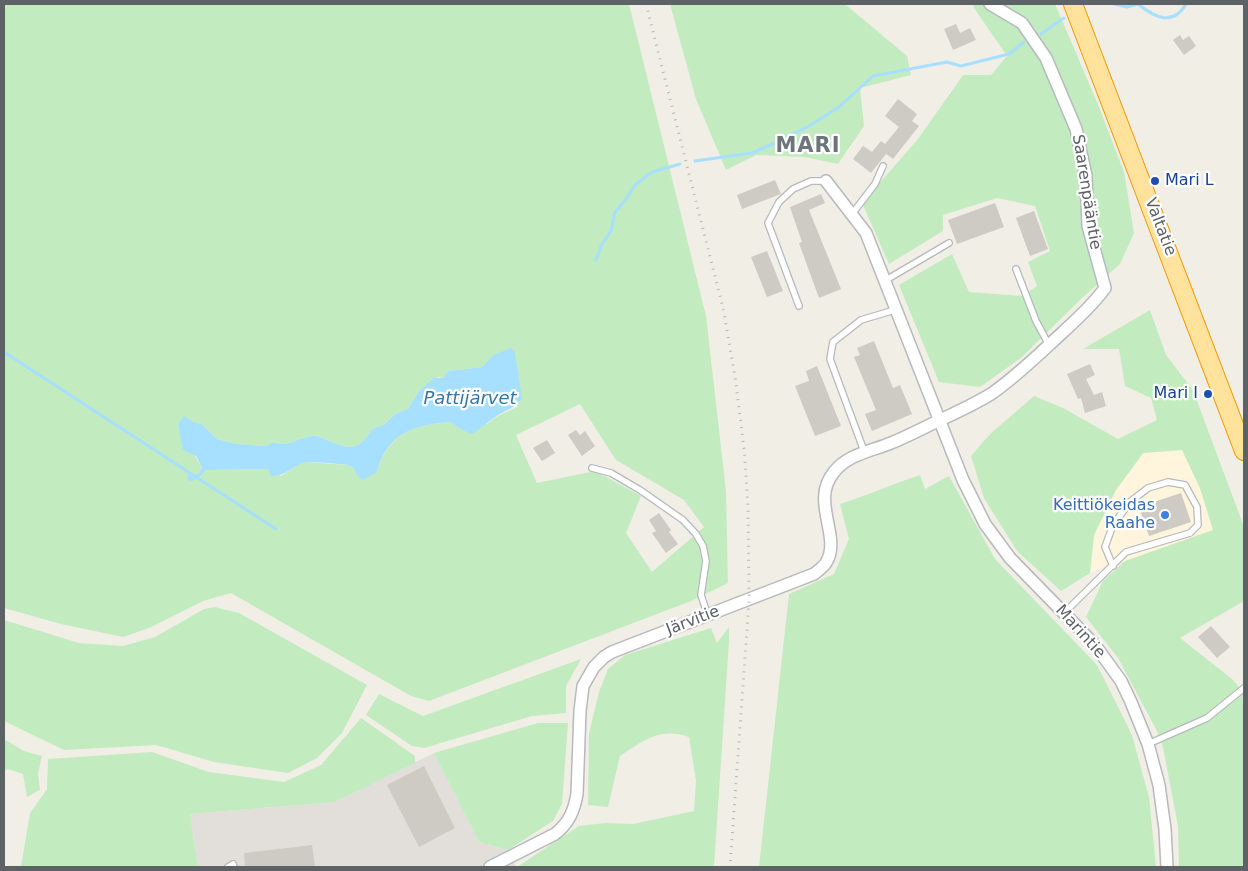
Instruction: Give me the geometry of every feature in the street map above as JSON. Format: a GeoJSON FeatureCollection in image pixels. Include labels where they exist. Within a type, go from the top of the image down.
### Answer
{"type":"FeatureCollection","features":[{"type":"Feature","properties":{"kind":"highway","name":"Valtatie"},"geometry":{"type":"LineString","coordinates":[[1073,4],[1244,451]]}},
{"type":"Feature","properties":{"kind":"street","name":"Saarenpääntie"},"geometry":{"type":"LineString","coordinates":[[940,420],[997,390],[1049,345],[1096,300],[1105,288],[1088,226],[1086,176],[1076,129],[1046,58],[1022,23],[990,4]]}},
{"type":"Feature","properties":{"kind":"street","name":"Marintie"},"geometry":{"type":"LineString","coordinates":[[826,181],[866,233],[898,309],[963,480],[985,524],[1010,558],[1095,645],[1121,681],[1148,744],[1159,785],[1165,830],[1167,867]]}},
{"type":"Feature","properties":{"kind":"street","name":"Järvitie"},"geometry":{"type":"LineString","coordinates":[[490,867],[555,834],[564,827],[570,818],[575,808],[578,794],[581,696],[583,686],[594,667],[604,657],[612,652],[814,574],[827,561],[831,547],[824,505],[828,483],[834,472],[843,464],[864,452],[891,443],[940,420]]}},
{"type":"Feature","properties":{"kind":"lane"},"geometry":{"type":"LineString","coordinates":[[852,214],[875,184],[884,166]]}},
{"type":"Feature","properties":{"kind":"lane"},"geometry":{"type":"LineString","coordinates":[[799,306],[768,224],[779,202],[793,189],[811,181],[826,181]]}},
{"type":"Feature","properties":{"kind":"lane"},"geometry":{"type":"LineString","coordinates":[[886,280],[948,243]]}},
{"type":"Feature","properties":{"kind":"lane"},"geometry":{"type":"LineString","coordinates":[[1016,269],[1036,321],[1049,345]]}},
{"type":"Feature","properties":{"kind":"lane"},"geometry":{"type":"LineString","coordinates":[[864,452],[830,359],[833,342],[861,320],[898,309]]}},
{"type":"Feature","properties":{"kind":"lane"},"geometry":{"type":"LineString","coordinates":[[592,468],[611,472],[640,490],[683,520],[696,534],[703,546],[706,561],[701,595],[708,616]]}},
{"type":"Feature","properties":{"kind":"lane"},"geometry":{"type":"LineString","coordinates":[[1064,613],[1113,566],[1126,552],[1190,533],[1198,525],[1198,507],[1185,485],[1168,482],[1148,488],[1130,502],[1113,525],[1105,547],[1113,566]]}},
{"type":"Feature","properties":{"kind":"lane"},"geometry":{"type":"LineString","coordinates":[[1148,744],[1207,718],[1244,688]]}},
{"type":"Feature","properties":{"kind":"lane"},"geometry":{"type":"LineString","coordinates":[[228,867],[233,864],[234,867]]}},
{"type":"Feature","properties":{"kind":"shaded area"},"geometry":{"type":"Polygon","coordinates":[[[1182,450],[1200,488],[1213,531],[1090,573],[1094,535],[1116,490],[1144,453],[1182,450]]]}},
{"type":"Feature","properties":{"kind":"shaded area"},"geometry":{"type":"Polygon","coordinates":[[[434,753],[479,842],[508,850],[516,867],[198,867],[190,814],[335,802],[434,753]]]}},
{"type":"Feature","properties":{"kind":"green space"},"geometry":{"type":"Polygon","coordinates":[[[4,4],[629,4],[706,316],[726,491],[728,583],[691,601],[429,701],[411,696],[231,593],[203,601],[149,628],[123,637],[61,624],[4,608],[4,4]],[[515,353],[493,355],[482,367],[448,371],[443,378],[438,377],[419,391],[408,409],[395,414],[385,424],[372,429],[367,437],[357,446],[339,445],[316,436],[289,443],[272,442],[266,446],[236,444],[217,439],[202,424],[193,422],[178,424],[180,432],[202,468],[198,474],[191,476],[188,473],[188,479],[201,477],[206,470],[268,469],[281,476],[306,462],[348,465],[354,468],[356,474],[377,472],[382,459],[395,440],[414,429],[450,422],[462,430],[487,424],[496,417],[517,407],[515,353]],[[580,404],[516,435],[537,483],[595,471],[641,496],[626,533],[652,572],[704,527],[684,500],[616,460],[580,404]]]}},
{"type":"Feature","properties":{"kind":"green space"},"geometry":{"type":"Polygon","coordinates":[[[670,4],[845,4],[907,56],[911,75],[860,88],[864,126],[838,164],[805,157],[756,155],[726,170],[696,99],[670,4]]]}},
{"type":"Feature","properties":{"kind":"green space"},"geometry":{"type":"Polygon","coordinates":[[[973,4],[1055,4],[1097,102],[1124,172],[1134,233],[1120,264],[1022,357],[980,387],[939,382],[899,285],[952,254],[969,292],[1022,296],[1037,286],[1028,262],[1050,251],[1035,206],[997,198],[943,215],[943,231],[889,264],[862,203],[918,139],[963,75],[991,75],[1007,56],[973,4]]]}},
{"type":"Feature","properties":{"kind":"green space"},"geometry":{"type":"Polygon","coordinates":[[[1150,310],[1166,355],[1193,390],[1244,527],[1244,601],[1180,638],[1232,679],[1244,693],[1244,867],[1179,867],[1178,826],[1163,747],[1157,731],[1118,658],[1086,617],[1103,581],[1125,561],[1213,530],[1200,488],[1182,450],[1143,453],[1116,490],[1094,535],[1090,573],[1061,591],[1017,551],[984,498],[971,456],[989,435],[1034,396],[1063,408],[1118,439],[1157,420],[1151,398],[1125,386],[1119,349],[1083,349],[1150,310]]]}},
{"type":"Feature","properties":{"kind":"green space"},"geometry":{"type":"Polygon","coordinates":[[[920,475],[925,489],[949,476],[995,559],[1097,665],[1132,735],[1149,797],[1156,867],[759,867],[789,594],[834,574],[849,539],[840,504],[920,475]]]}},
{"type":"Feature","properties":{"kind":"green space"},"geometry":{"type":"Polygon","coordinates":[[[215,607],[239,613],[367,685],[342,733],[317,758],[288,773],[214,762],[156,745],[64,750],[4,721],[4,620],[79,643],[123,646],[155,637],[204,609],[215,607]]]}},
{"type":"Feature","properties":{"kind":"green space"},"geometry":{"type":"Polygon","coordinates":[[[729,627],[714,867],[517,867],[579,826],[605,823],[633,824],[694,811],[696,781],[689,737],[679,734],[661,734],[645,740],[620,756],[608,807],[588,805],[589,734],[599,692],[608,669],[625,655],[711,628],[717,643],[729,627]]]}},
{"type":"Feature","properties":{"kind":"green space"},"geometry":{"type":"Polygon","coordinates":[[[581,659],[566,686],[566,713],[532,716],[424,748],[412,746],[366,715],[379,694],[423,716],[581,659]]]}},
{"type":"Feature","properties":{"kind":"green space"},"geometry":{"type":"Polygon","coordinates":[[[361,718],[415,756],[415,763],[335,802],[190,814],[198,867],[21,867],[30,813],[47,789],[48,759],[152,752],[209,772],[284,782],[321,765],[361,718]]]}},
{"type":"Feature","properties":{"kind":"green space"},"geometry":{"type":"Polygon","coordinates":[[[538,723],[568,723],[562,804],[553,821],[508,850],[479,842],[434,753],[538,723]]]}},
{"type":"Feature","properties":{"kind":"green space"},"geometry":{"type":"Polygon","coordinates":[[[4,739],[24,751],[42,756],[38,774],[40,790],[27,797],[23,774],[8,769],[4,771],[4,739]]]}},
{"type":"Feature","properties":{"kind":"water","name":"Pattijärvet"},"geometry":{"type":"Polygon","coordinates":[[[511,348],[515,353],[522,399],[519,402],[472,434],[450,422],[424,426],[403,434],[387,449],[381,459],[377,472],[363,480],[356,474],[354,468],[348,465],[312,462],[304,463],[276,476],[271,476],[268,469],[206,470],[202,476],[191,481],[188,480],[188,473],[191,476],[198,474],[202,468],[196,456],[183,450],[178,424],[184,416],[193,422],[202,424],[217,439],[236,444],[266,446],[272,442],[289,443],[307,437],[318,436],[339,445],[357,446],[367,437],[372,429],[385,424],[395,414],[408,409],[419,391],[434,378],[443,378],[448,371],[482,367],[493,355],[511,348]]]}},
{"type":"Feature","properties":{"kind":"building"},"geometry":{"type":"Polygon","coordinates":[[[956,24],[960,33],[970,28],[976,40],[953,50],[944,29],[956,24]]]}},
{"type":"Feature","properties":{"kind":"building"},"geometry":{"type":"Polygon","coordinates":[[[1180,35],[1183,40],[1189,36],[1196,46],[1184,55],[1173,40],[1180,35]]]}},
{"type":"Feature","properties":{"kind":"building"},"geometry":{"type":"Polygon","coordinates":[[[898,99],[917,114],[912,121],[919,126],[893,159],[886,154],[871,173],[853,159],[863,146],[872,152],[881,141],[885,144],[899,127],[885,116],[898,99]]]}},
{"type":"Feature","properties":{"kind":"building"},"geometry":{"type":"Polygon","coordinates":[[[775,180],[781,194],[742,209],[737,195],[775,180]]]}},
{"type":"Feature","properties":{"kind":"building"},"geometry":{"type":"Polygon","coordinates":[[[821,194],[825,203],[809,210],[841,289],[819,298],[799,243],[802,242],[790,207],[821,194]]]}},
{"type":"Feature","properties":{"kind":"building"},"geometry":{"type":"Polygon","coordinates":[[[995,203],[1004,227],[957,244],[948,220],[995,203]]]}},
{"type":"Feature","properties":{"kind":"building"},"geometry":{"type":"Polygon","coordinates":[[[1034,211],[1048,249],[1030,256],[1016,218],[1034,211]]]}},
{"type":"Feature","properties":{"kind":"building"},"geometry":{"type":"Polygon","coordinates":[[[767,251],[783,291],[767,297],[751,257],[767,251]]]}},
{"type":"Feature","properties":{"kind":"building"},"geometry":{"type":"Polygon","coordinates":[[[874,341],[893,388],[900,385],[912,414],[872,431],[865,414],[876,410],[854,357],[860,355],[857,348],[874,341]]]}},
{"type":"Feature","properties":{"kind":"building"},"geometry":{"type":"Polygon","coordinates":[[[1090,364],[1095,375],[1086,379],[1094,395],[1102,392],[1106,406],[1085,413],[1081,398],[1078,399],[1067,374],[1090,364]]]}},
{"type":"Feature","properties":{"kind":"building"},"geometry":{"type":"Polygon","coordinates":[[[817,366],[841,426],[815,436],[795,386],[809,381],[806,371],[817,366]]]}},
{"type":"Feature","properties":{"kind":"building"},"geometry":{"type":"Polygon","coordinates":[[[576,430],[580,435],[585,431],[595,446],[582,456],[568,435],[576,430]]]}},
{"type":"Feature","properties":{"kind":"building"},"geometry":{"type":"Polygon","coordinates":[[[547,440],[555,453],[542,461],[533,448],[547,440]]]}},
{"type":"Feature","properties":{"kind":"building","name":"Keittiökeidas Raahe"},"geometry":{"type":"Polygon","coordinates":[[[1181,493],[1191,522],[1149,536],[1139,507],[1181,493]]]}},
{"type":"Feature","properties":{"kind":"building"},"geometry":{"type":"Polygon","coordinates":[[[659,513],[678,544],[666,553],[652,533],[656,531],[649,520],[659,513]]]}},
{"type":"Feature","properties":{"kind":"building"},"geometry":{"type":"Polygon","coordinates":[[[1211,626],[1230,647],[1217,658],[1198,637],[1211,626]]]}},
{"type":"Feature","properties":{"kind":"building"},"geometry":{"type":"Polygon","coordinates":[[[424,766],[455,828],[419,847],[387,785],[424,766]]]}},
{"type":"Feature","properties":{"kind":"building"},"geometry":{"type":"Polygon","coordinates":[[[312,845],[315,867],[245,867],[244,853],[312,845]]]}},
{"type":"Feature","properties":{"kind":"waterway"},"geometry":{"type":"LineString","coordinates":[[1114,4],[1127,7],[1138,4]]}},
{"type":"Feature","properties":{"kind":"waterway"},"geometry":{"type":"LineString","coordinates":[[1138,4],[1150,13],[1163,18],[1175,16],[1186,4]]}},
{"type":"Feature","properties":{"kind":"waterway"},"geometry":{"type":"LineString","coordinates":[[1041,34],[1064,18]]}},
{"type":"Feature","properties":{"kind":"waterway"},"geometry":{"type":"LineString","coordinates":[[695,161],[752,153],[775,143],[809,126],[839,107],[873,76],[947,62],[961,66],[1009,54],[1024,42]]}},
{"type":"Feature","properties":{"kind":"waterway"},"geometry":{"type":"LineString","coordinates":[[596,260],[602,244],[611,231],[615,212],[635,185],[652,172],[680,164]]}},
{"type":"Feature","properties":{"kind":"waterway"},"geometry":{"type":"LineString","coordinates":[[4,352],[276,529]]}},
{"type":"Feature","properties":{"kind":"railway"},"geometry":{"type":"LineString","coordinates":[[646,4],[723,308],[735,376],[744,448],[748,506],[749,601],[730,867]]}},
{"type":"Feature","properties":{"kind":"place","name":"Mari L"},"geometry":{"type":"Point","coordinates":[1155,181]}},
{"type":"Feature","properties":{"kind":"place","name":"Mari I"},"geometry":{"type":"Point","coordinates":[1208,394]}},
{"type":"Feature","properties":{"kind":"place","name":"Keittiökeidas Raahe"},"geometry":{"type":"Point","coordinates":[1165,515]}},
{"type":"Feature","properties":{"kind":"district","name":"MARI"},"geometry":{"type":"Point","coordinates":[808,147]}}]}
